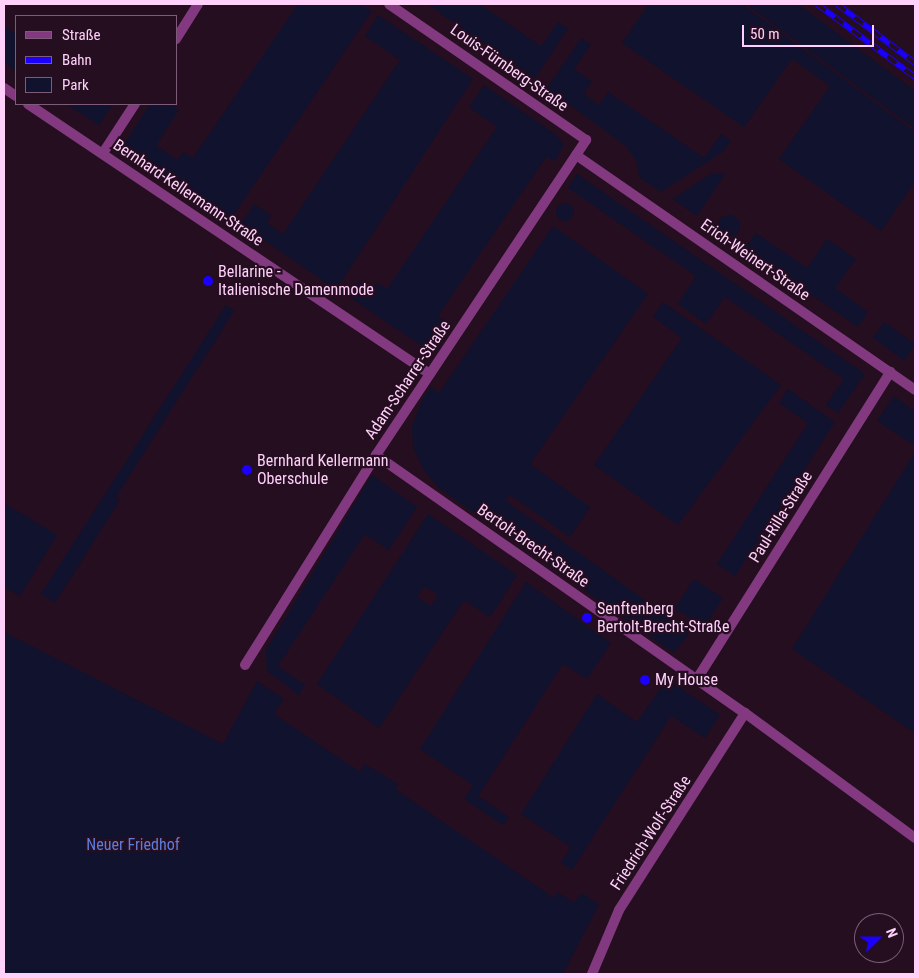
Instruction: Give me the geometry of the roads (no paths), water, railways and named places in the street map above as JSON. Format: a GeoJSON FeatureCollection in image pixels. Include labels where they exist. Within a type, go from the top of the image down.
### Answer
{"type":"FeatureCollection","features":[{"type":"Feature","properties":{"kind":"street"},"geometry":{"type":"LineString","coordinates":[[178,36],[198,4]]}},
{"type":"Feature","properties":{"kind":"street","name":"Louis-Fürnberg-Straße"},"geometry":{"type":"LineString","coordinates":[[389,4],[586,140]]}},
{"type":"Feature","properties":{"kind":"street"},"geometry":{"type":"LineString","coordinates":[[4,88],[15,95]]}},
{"type":"Feature","properties":{"kind":"street","name":"Bernhard-Kellermann-Straße"},"geometry":{"type":"LineString","coordinates":[[30,105],[430,374]]}},
{"type":"Feature","properties":{"kind":"street"},"geometry":{"type":"LineString","coordinates":[[103,153],[134,105]]}},
{"type":"Feature","properties":{"kind":"street","name":"Adam-Scharrer-Straße"},"geometry":{"type":"LineString","coordinates":[[245,665],[376,455],[586,140]]}},
{"type":"Feature","properties":{"kind":"street","name":"Erich-Weinert-Straße"},"geometry":{"type":"LineString","coordinates":[[576,155],[915,390]]}},
{"type":"Feature","properties":{"kind":"street","name":"Paul-Rilla-Straße"},"geometry":{"type":"LineString","coordinates":[[697,679],[890,372]]}},
{"type":"Feature","properties":{"kind":"street","name":"Bertolt-Brecht-Straße"},"geometry":{"type":"LineString","coordinates":[[376,455],[745,713],[915,838]]}},
{"type":"Feature","properties":{"kind":"street","name":"Friedrich-Wolf-Straße"},"geometry":{"type":"LineString","coordinates":[[592,974],[619,910],[745,713]]}},
{"type":"Feature","properties":{"kind":"railway"},"geometry":{"type":"LineString","coordinates":[[817,4],[915,77]]}},
{"type":"Feature","properties":{"kind":"railway"},"geometry":{"type":"LineString","coordinates":[[837,4],[915,63]]}},
{"type":"Feature","properties":{"kind":"place","name":"Bellarine - Italienische Damenmode"},"geometry":{"type":"Point","coordinates":[208,281]}},
{"type":"Feature","properties":{"kind":"place","name":"Bernhard Kellermann Oberschule"},"geometry":{"type":"Point","coordinates":[247,470]}},
{"type":"Feature","properties":{"kind":"place","name":"Senftenberg Bertolt-Brecht-Straße"},"geometry":{"type":"Point","coordinates":[587,618]}},
{"type":"Feature","properties":{"kind":"place","name":"My House"},"geometry":{"type":"Point","coordinates":[645,680]}},
{"type":"Feature","properties":{"kind":"park label","name":"Neuer Friedhof"},"geometry":{"type":"Point","coordinates":[133,845]}}]}
